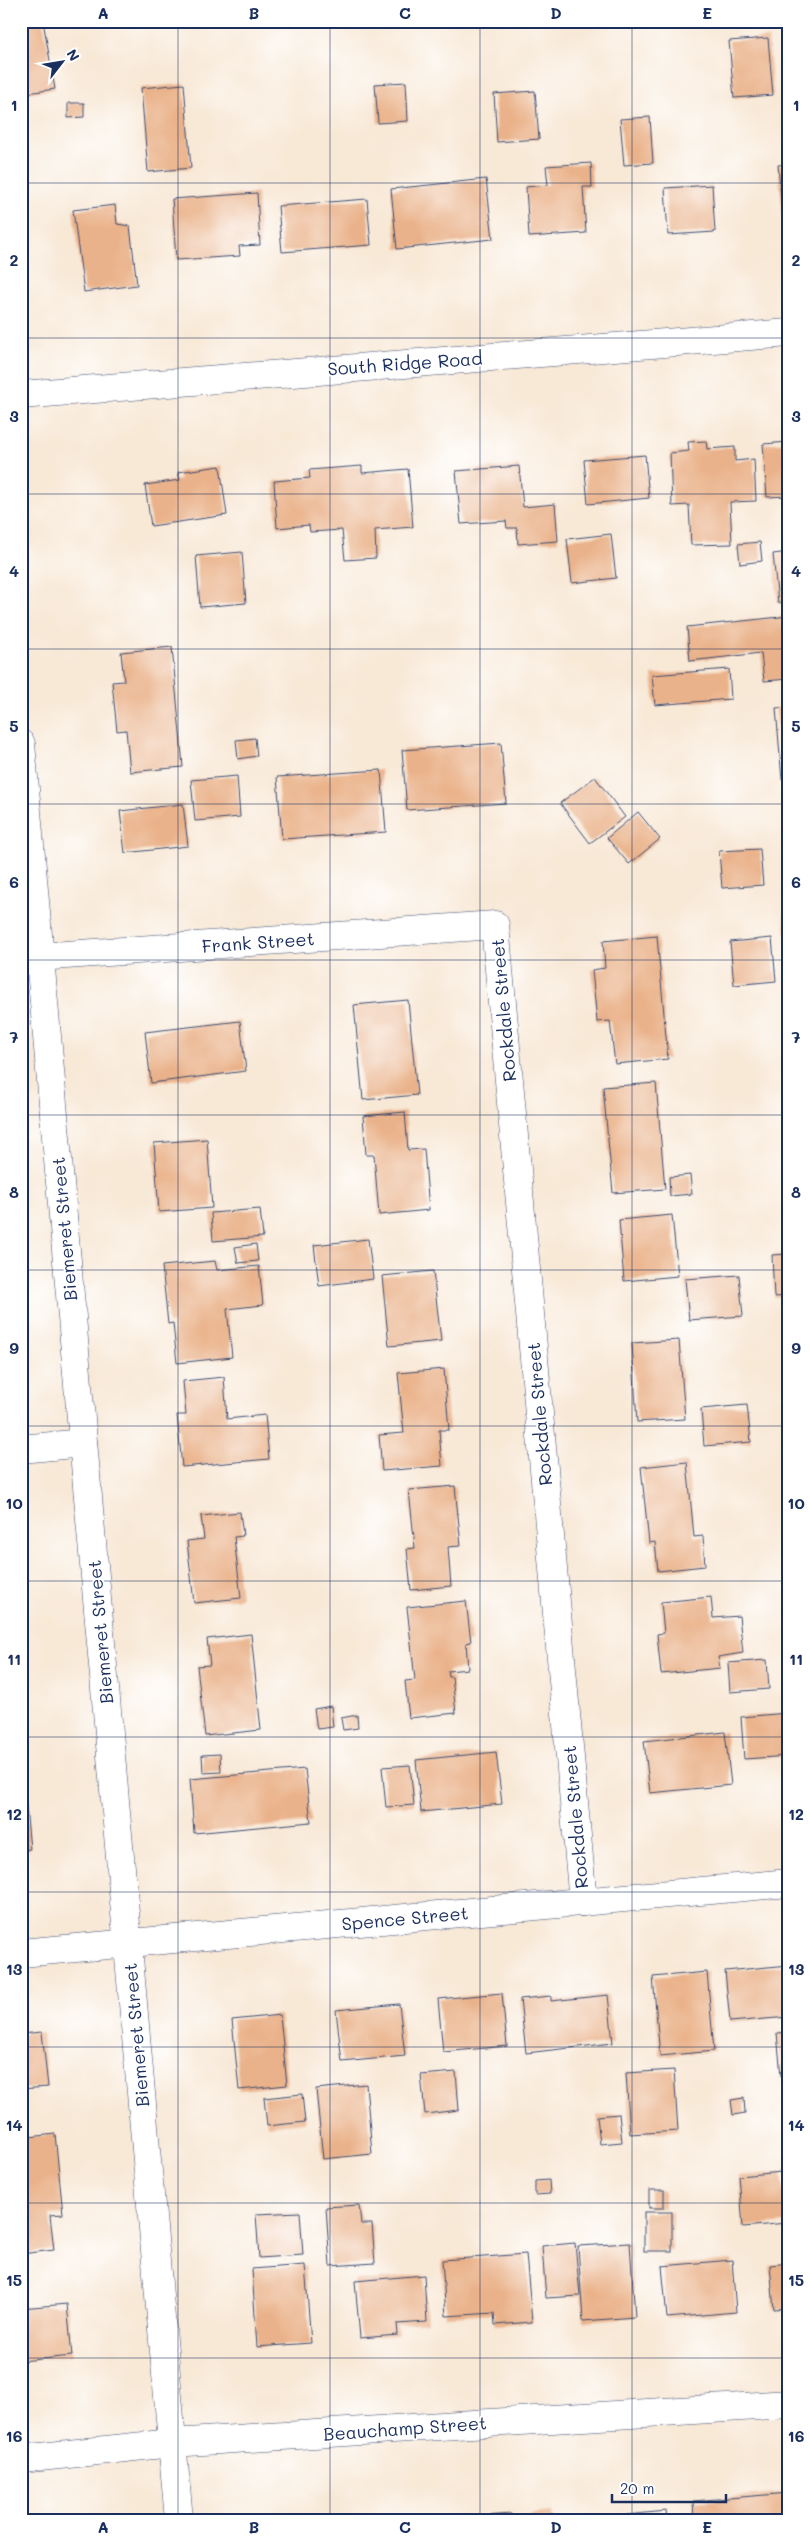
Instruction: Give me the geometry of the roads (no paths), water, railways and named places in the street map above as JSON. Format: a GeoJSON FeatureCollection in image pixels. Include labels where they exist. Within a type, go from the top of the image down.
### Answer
{"type":"FeatureCollection","features":[{"type":"Feature","properties":{"kind":"street","name":"South Ridge Road"},"geometry":{"type":"LineString","coordinates":[[21,395],[789,334]]}},
{"type":"Feature","properties":{"kind":"street","name":"Biemeret Street"},"geometry":{"type":"LineString","coordinates":[[21,744],[31,958],[83,1444],[180,2520]]}},
{"type":"Feature","properties":{"kind":"street","name":"Frank Street"},"geometry":{"type":"LineString","coordinates":[[31,958],[495,925]]}},
{"type":"Feature","properties":{"kind":"street","name":"Rockdale Street"},"geometry":{"type":"LineString","coordinates":[[495,925],[583,1902]]}},
{"type":"Feature","properties":{"kind":"street"},"geometry":{"type":"LineString","coordinates":[[21,1449],[83,1444]]}},
{"type":"Feature","properties":{"kind":"street","name":"Spence Street"},"geometry":{"type":"LineString","coordinates":[[21,1952],[789,1883]]}},
{"type":"Feature","properties":{"kind":"street","name":"Beauchamp Street"},"geometry":{"type":"LineString","coordinates":[[21,2459],[172,2443],[789,2404]]}}]}
